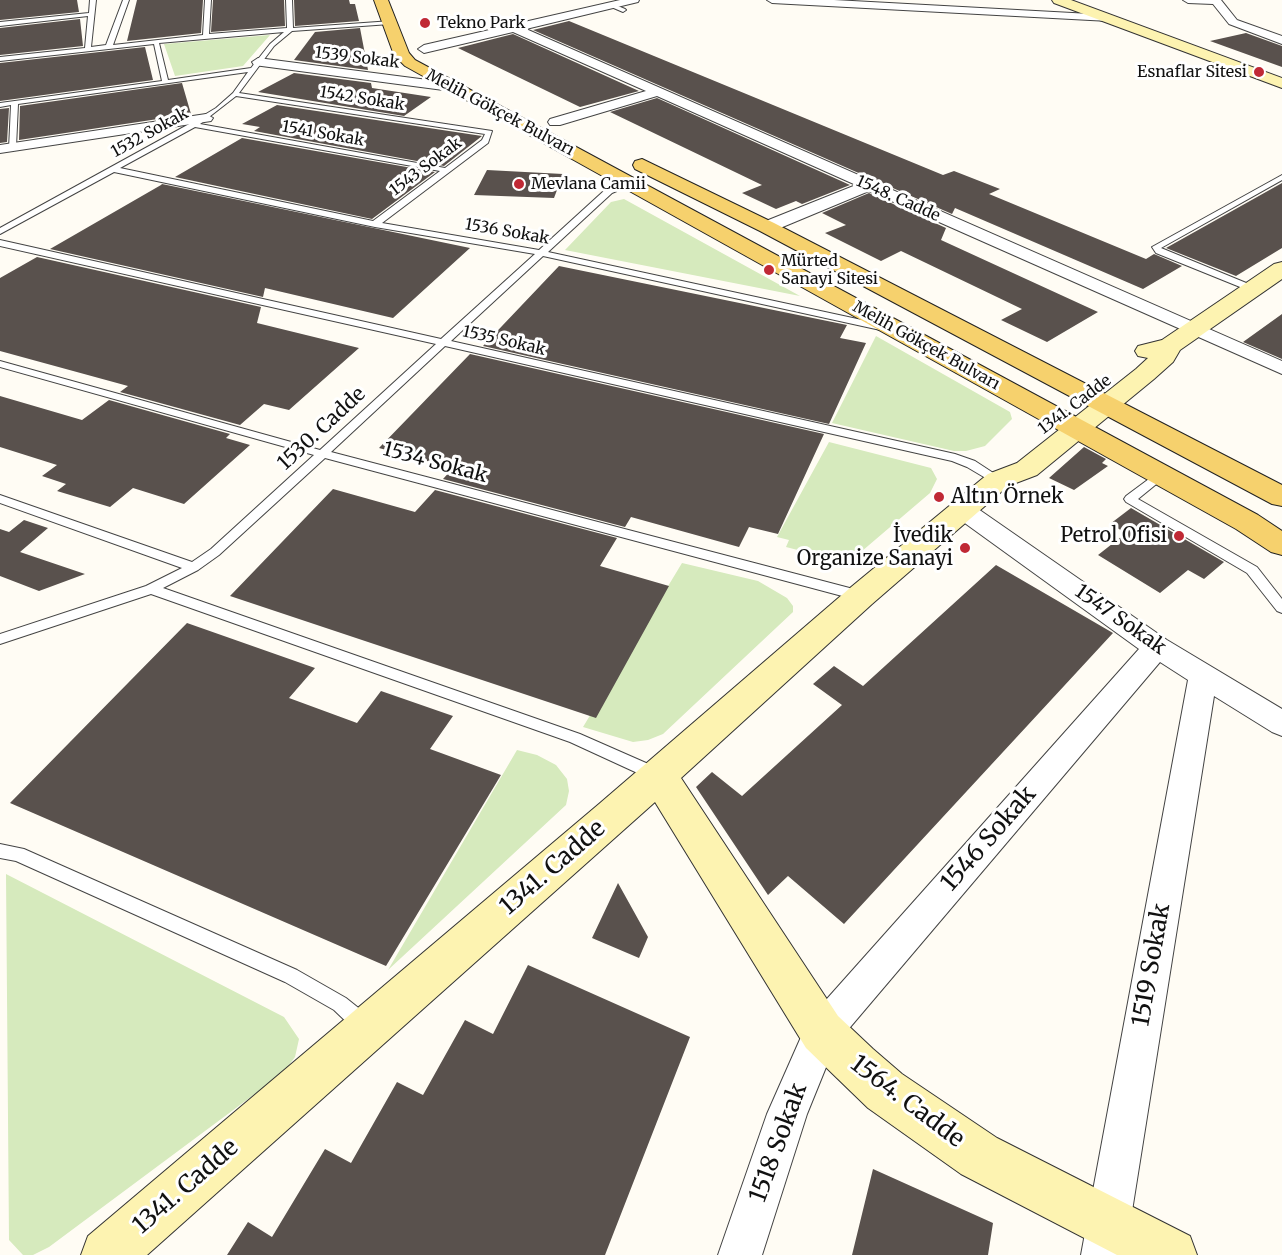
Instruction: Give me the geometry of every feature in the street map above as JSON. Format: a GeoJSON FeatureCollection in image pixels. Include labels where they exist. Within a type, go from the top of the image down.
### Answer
{"type":"FeatureCollection","features":[{"type":"Feature","properties":{"kind":"main road","name":"Melih Gökçek Bulvarı"},"geometry":{"type":"LineString","coordinates":[[381,0],[404,59],[451,87],[630,182],[1161,474],[1247,522],[1282,545]]}},
{"type":"Feature","properties":{"kind":"main road","name":"Melih Gökçek Bulvarı"},"geometry":{"type":"LineString","coordinates":[[414,26],[424,49],[433,59],[767,226],[1282,497]]}},
{"type":"Feature","properties":{"kind":"street"},"geometry":{"type":"LineString","coordinates":[[772,0],[1109,18]]}},
{"type":"Feature","properties":{"kind":"street"},"geometry":{"type":"LineString","coordinates":[[1059,0],[1282,83]]}},
{"type":"Feature","properties":{"kind":"street"},"geometry":{"type":"LineString","coordinates":[[1188,0],[1216,1],[1233,22],[1282,40]]}},
{"type":"Feature","properties":{"kind":"street"},"geometry":{"type":"LineString","coordinates":[[424,49],[627,3]]}},
{"type":"Feature","properties":{"kind":"street","name":"1548. Cadde"},"geometry":{"type":"LineString","coordinates":[[514,28],[1282,368]]}},
{"type":"Feature","properties":{"kind":"street","name":"1539 Sokak"},"geometry":{"type":"LineString","coordinates":[[255,66],[451,87]]}},
{"type":"Feature","properties":{"kind":"street"},"geometry":{"type":"LineString","coordinates":[[555,122],[658,92]]}},
{"type":"Feature","properties":{"kind":"street"},"geometry":{"type":"LineString","coordinates":[[6,148],[200,121]]}},
{"type":"Feature","properties":{"kind":"street"},"geometry":{"type":"LineString","coordinates":[[767,226],[867,186]]}},
{"type":"Feature","properties":{"kind":"street","name":"1341. Cadde"},"geometry":{"type":"LineString","coordinates":[[107,1255],[658,776],[861,596],[998,480],[1027,469],[1068,423],[1098,399],[1160,362],[1170,346],[1282,269]]}},
{"type":"Feature","properties":{"kind":"street","name":"1547 Sokak"},"geometry":{"type":"LineString","coordinates":[[963,510],[1157,647],[1282,724]]}},
{"type":"Feature","properties":{"kind":"street","name":"1546 Sokak"},"geometry":{"type":"LineString","coordinates":[[822,1032],[1157,647]]}},
{"type":"Feature","properties":{"kind":"street","name":"1519 Sokak"},"geometry":{"type":"LineString","coordinates":[[1105,1238],[1203,675]]}},
{"type":"Feature","properties":{"kind":"street","name":"1564. Cadde"},"geometry":{"type":"LineString","coordinates":[[658,776],[822,1032],[885,1091],[950,1137],[1105,1238],[1171,1255]]}},
{"type":"Feature","properties":{"kind":"street","name":"1518 Sokak"},"geometry":{"type":"LineString","coordinates":[[741,1255],[787,1114],[822,1032]]}},
{"type":"Feature","properties":{"kind":"lane"},"geometry":{"type":"LineString","coordinates":[[88,48],[93,0]]}},
{"type":"Feature","properties":{"kind":"lane"},"geometry":{"type":"LineString","coordinates":[[109,46],[126,0]]}},
{"type":"Feature","properties":{"kind":"lane"},"geometry":{"type":"LineString","coordinates":[[206,36],[208,0]]}},
{"type":"Feature","properties":{"kind":"lane"},"geometry":{"type":"LineString","coordinates":[[289,0],[290,30]]}},
{"type":"Feature","properties":{"kind":"lane"},"geometry":{"type":"LineString","coordinates":[[0,24],[92,14]]}},
{"type":"Feature","properties":{"kind":"lane"},"geometry":{"type":"LineString","coordinates":[[0,59],[206,36],[390,22]]}},
{"type":"Feature","properties":{"kind":"lane","name":"1532 Sokak"},"geometry":{"type":"LineString","coordinates":[[0,231],[200,121],[235,94],[272,45],[290,30]]}},
{"type":"Feature","properties":{"kind":"lane"},"geometry":{"type":"LineString","coordinates":[[156,41],[165,81]]}},
{"type":"Feature","properties":{"kind":"lane"},"geometry":{"type":"LineString","coordinates":[[0,105],[255,66]]}},
{"type":"Feature","properties":{"kind":"lane","name":"1542 Sokak"},"geometry":{"type":"LineString","coordinates":[[235,94],[486,132]]}},
{"type":"Feature","properties":{"kind":"lane"},"geometry":{"type":"LineString","coordinates":[[6,148],[15,104]]}},
{"type":"Feature","properties":{"kind":"lane","name":"1541 Sokak"},"geometry":{"type":"LineString","coordinates":[[200,121],[446,170]]}},
{"type":"Feature","properties":{"kind":"lane","name":"1543 Sokak"},"geometry":{"type":"LineString","coordinates":[[375,224],[489,137],[489,133],[486,132]]}},
{"type":"Feature","properties":{"kind":"lane","name":"1536 Sokak"},"geometry":{"type":"LineString","coordinates":[[112,169],[375,224],[541,253],[896,330]]}},
{"type":"Feature","properties":{"kind":"lane"},"geometry":{"type":"LineString","coordinates":[[1253,289],[1159,251],[1156,247],[1282,177]]}},
{"type":"Feature","properties":{"kind":"lane","name":"1530. Cadde"},"geometry":{"type":"LineString","coordinates":[[0,639],[151,589],[195,567],[215,552],[324,454],[609,191],[630,182]]}},
{"type":"Feature","properties":{"kind":"lane","name":"1535 Sokak"},"geometry":{"type":"LineString","coordinates":[[0,243],[955,458],[971,464],[998,480]]}},
{"type":"Feature","properties":{"kind":"lane","name":"1534 Sokak"},"geometry":{"type":"LineString","coordinates":[[0,364],[324,454],[861,596]]}},
{"type":"Feature","properties":{"kind":"lane"},"geometry":{"type":"LineString","coordinates":[[1161,474],[1130,499],[1252,570],[1282,608]]}},
{"type":"Feature","properties":{"kind":"lane"},"geometry":{"type":"LineString","coordinates":[[0,499],[195,567]]}},
{"type":"Feature","properties":{"kind":"lane"},"geometry":{"type":"LineString","coordinates":[[151,589],[575,738],[658,776]]}},
{"type":"Feature","properties":{"kind":"lane"},"geometry":{"type":"LineString","coordinates":[[0,851],[18,854],[291,976],[340,1004],[368,1028]]}},
{"type":"Feature","properties":{"kind":"green space"},"geometry":{"type":"Polygon","coordinates":[[[270,35],[243,66],[175,76],[164,44],[270,35]]]}},
{"type":"Feature","properties":{"kind":"green space"},"geometry":{"type":"Polygon","coordinates":[[[624,199],[800,296],[565,250],[611,202],[624,199]]]}},
{"type":"Feature","properties":{"kind":"green space"},"geometry":{"type":"Polygon","coordinates":[[[876,336],[1010,412],[1012,419],[985,446],[966,451],[954,451],[832,423],[876,336]]]}},
{"type":"Feature","properties":{"kind":"green space"},"geometry":{"type":"Polygon","coordinates":[[[829,442],[931,468],[937,479],[930,493],[848,563],[786,547],[789,540],[777,537],[829,442]]]}},
{"type":"Feature","properties":{"kind":"green space"},"geometry":{"type":"Polygon","coordinates":[[[682,563],[758,581],[787,598],[793,606],[793,612],[663,734],[648,740],[633,742],[583,727],[682,563]]]}},
{"type":"Feature","properties":{"kind":"green space"},"geometry":{"type":"Polygon","coordinates":[[[517,750],[537,755],[556,765],[567,779],[569,791],[566,805],[388,970],[517,750]]]}},
{"type":"Feature","properties":{"kind":"green space"},"geometry":{"type":"Polygon","coordinates":[[[6,874],[284,1017],[299,1039],[295,1057],[283,1073],[49,1247],[33,1255],[23,1255],[9,1240],[6,874]]]}},
{"type":"Feature","properties":{"kind":"building"},"geometry":{"type":"Polygon","coordinates":[[[0,0],[77,0],[79,12],[0,20],[0,0]]]}},
{"type":"Feature","properties":{"kind":"building"},"geometry":{"type":"Polygon","coordinates":[[[137,0],[203,0],[201,33],[127,41],[137,0]]]}},
{"type":"Feature","properties":{"kind":"building"},"geometry":{"type":"Polygon","coordinates":[[[213,0],[284,0],[285,26],[211,32],[213,0]]]}},
{"type":"Feature","properties":{"kind":"building"},"geometry":{"type":"Polygon","coordinates":[[[294,0],[349,0],[350,4],[355,4],[359,21],[295,26],[294,0]]]}},
{"type":"Feature","properties":{"kind":"building"},"geometry":{"type":"Polygon","coordinates":[[[80,19],[83,46],[0,55],[0,28],[80,19]]]}},
{"type":"Feature","properties":{"kind":"building"},"geometry":{"type":"Polygon","coordinates":[[[569,21],[943,175],[954,171],[1000,189],[989,194],[1146,259],[1154,254],[1182,266],[1143,289],[955,208],[952,214],[533,30],[569,21]]]}},
{"type":"Feature","properties":{"kind":"building"},"geometry":{"type":"Polygon","coordinates":[[[360,28],[368,70],[294,60],[315,32],[360,28]]]}},
{"type":"Feature","properties":{"kind":"building"},"geometry":{"type":"Polygon","coordinates":[[[1246,33],[1282,46],[1282,67],[1210,41],[1246,33]]]}},
{"type":"Feature","properties":{"kind":"building"},"geometry":{"type":"Polygon","coordinates":[[[513,34],[639,91],[580,107],[458,48],[513,34]]]}},
{"type":"Feature","properties":{"kind":"building"},"geometry":{"type":"Polygon","coordinates":[[[145,47],[153,80],[0,101],[0,63],[145,47]]]}},
{"type":"Feature","properties":{"kind":"building"},"geometry":{"type":"Polygon","coordinates":[[[294,73],[371,83],[372,88],[431,97],[404,116],[258,92],[294,73]]]}},
{"type":"Feature","properties":{"kind":"building"},"geometry":{"type":"Polygon","coordinates":[[[182,83],[191,114],[19,140],[20,106],[182,83]]]}},
{"type":"Feature","properties":{"kind":"building"},"geometry":{"type":"Polygon","coordinates":[[[657,98],[850,185],[802,204],[796,201],[776,209],[742,193],[762,185],[610,112],[657,98]]]}},
{"type":"Feature","properties":{"kind":"building"},"geometry":{"type":"Polygon","coordinates":[[[277,105],[482,136],[444,166],[254,131],[260,127],[242,124],[277,105]]]}},
{"type":"Feature","properties":{"kind":"building"},"geometry":{"type":"Polygon","coordinates":[[[9,108],[7,142],[0,143],[0,109],[9,108]]]}},
{"type":"Feature","properties":{"kind":"building"},"geometry":{"type":"Polygon","coordinates":[[[242,138],[435,172],[372,219],[175,177],[242,138]]]}},
{"type":"Feature","properties":{"kind":"building","name":"Mevlana Camii"},"geometry":{"type":"Polygon","coordinates":[[[487,170],[563,174],[554,198],[474,195],[487,170]]]}},
{"type":"Feature","properties":{"kind":"building"},"geometry":{"type":"Polygon","coordinates":[[[1282,183],[1282,248],[1236,276],[1166,248],[1282,183]]]}},
{"type":"Feature","properties":{"kind":"building"},"geometry":{"type":"Polygon","coordinates":[[[162,184],[470,248],[393,318],[265,288],[263,297],[50,249],[162,184]]]}},
{"type":"Feature","properties":{"kind":"building"},"geometry":{"type":"Polygon","coordinates":[[[869,193],[946,228],[941,240],[1098,312],[1047,342],[1001,320],[1022,309],[901,251],[881,261],[825,233],[846,225],[822,213],[869,193]]]}},
{"type":"Feature","properties":{"kind":"building"},"geometry":{"type":"Polygon","coordinates":[[[37,257],[261,307],[257,323],[359,348],[289,410],[264,404],[240,425],[120,392],[128,386],[0,351],[0,278],[37,257]]]}},
{"type":"Feature","properties":{"kind":"building"},"geometry":{"type":"Polygon","coordinates":[[[559,266],[847,325],[840,338],[866,343],[829,424],[483,346],[559,266]]]}},
{"type":"Feature","properties":{"kind":"building"},"geometry":{"type":"Polygon","coordinates":[[[1282,314],[1282,359],[1243,342],[1282,314]]]}},
{"type":"Feature","properties":{"kind":"building"},"geometry":{"type":"Polygon","coordinates":[[[470,354],[824,434],[778,534],[749,527],[739,547],[631,517],[625,527],[443,479],[453,468],[379,448],[470,354]]]}},
{"type":"Feature","properties":{"kind":"building"},"geometry":{"type":"Polygon","coordinates":[[[0,396],[82,420],[109,400],[230,434],[226,438],[250,445],[184,504],[133,488],[110,507],[57,491],[66,484],[42,476],[57,465],[0,447],[0,396]]]}},
{"type":"Feature","properties":{"kind":"building"},"geometry":{"type":"Polygon","coordinates":[[[1084,447],[1106,459],[1102,463],[1108,466],[1074,490],[1049,478],[1084,447]]]}},
{"type":"Feature","properties":{"kind":"building"},"geometry":{"type":"Polygon","coordinates":[[[333,489],[415,512],[435,490],[617,538],[600,566],[669,586],[596,718],[230,596],[333,489]]]}},
{"type":"Feature","properties":{"kind":"building"},"geometry":{"type":"Polygon","coordinates":[[[1131,508],[1224,562],[1204,579],[1188,570],[1160,593],[1098,555],[1126,533],[1110,524],[1131,508]]]}},
{"type":"Feature","properties":{"kind":"building"},"geometry":{"type":"Polygon","coordinates":[[[24,520],[48,528],[20,552],[85,574],[39,591],[0,576],[0,529],[9,532],[24,520]]]}},
{"type":"Feature","properties":{"kind":"building"},"geometry":{"type":"Polygon","coordinates":[[[996,565],[1113,633],[844,924],[788,876],[768,895],[696,787],[712,772],[742,796],[842,705],[813,684],[834,666],[863,686],[996,565]]]}},
{"type":"Feature","properties":{"kind":"building"},"geometry":{"type":"Polygon","coordinates":[[[187,623],[315,668],[289,698],[357,723],[381,691],[453,716],[430,749],[501,775],[386,966],[10,803],[187,623]]]}},
{"type":"Feature","properties":{"kind":"building"},"geometry":{"type":"Polygon","coordinates":[[[618,883],[648,937],[639,958],[592,938],[618,883]]]}},
{"type":"Feature","properties":{"kind":"building"},"geometry":{"type":"Polygon","coordinates":[[[528,965],[690,1037],[605,1255],[227,1255],[248,1222],[272,1237],[325,1149],[351,1163],[397,1082],[423,1095],[465,1020],[493,1034],[528,965]]]}},
{"type":"Feature","properties":{"kind":"building"},"geometry":{"type":"Polygon","coordinates":[[[873,1169],[993,1223],[988,1255],[852,1255],[873,1169]]]}},
{"type":"Feature","properties":{"kind":"place","name":"Tekno Park"},"geometry":{"type":"Point","coordinates":[425,23]}},
{"type":"Feature","properties":{"kind":"place","name":"Esnaflar Sitesi"},"geometry":{"type":"Point","coordinates":[1259,72]}},
{"type":"Feature","properties":{"kind":"place","name":"Mevlana Camii"},"geometry":{"type":"Point","coordinates":[519,184]}},
{"type":"Feature","properties":{"kind":"place","name":"Mürted Sanayi Sitesi"},"geometry":{"type":"Point","coordinates":[769,270]}},
{"type":"Feature","properties":{"kind":"place","name":"Altın Örnek"},"geometry":{"type":"Point","coordinates":[939,497]}},
{"type":"Feature","properties":{"kind":"place","name":"Petrol Ofisi"},"geometry":{"type":"Point","coordinates":[1179,536]}},
{"type":"Feature","properties":{"kind":"place","name":"İvedik Organize Sanayi"},"geometry":{"type":"Point","coordinates":[965,548]}}]}
